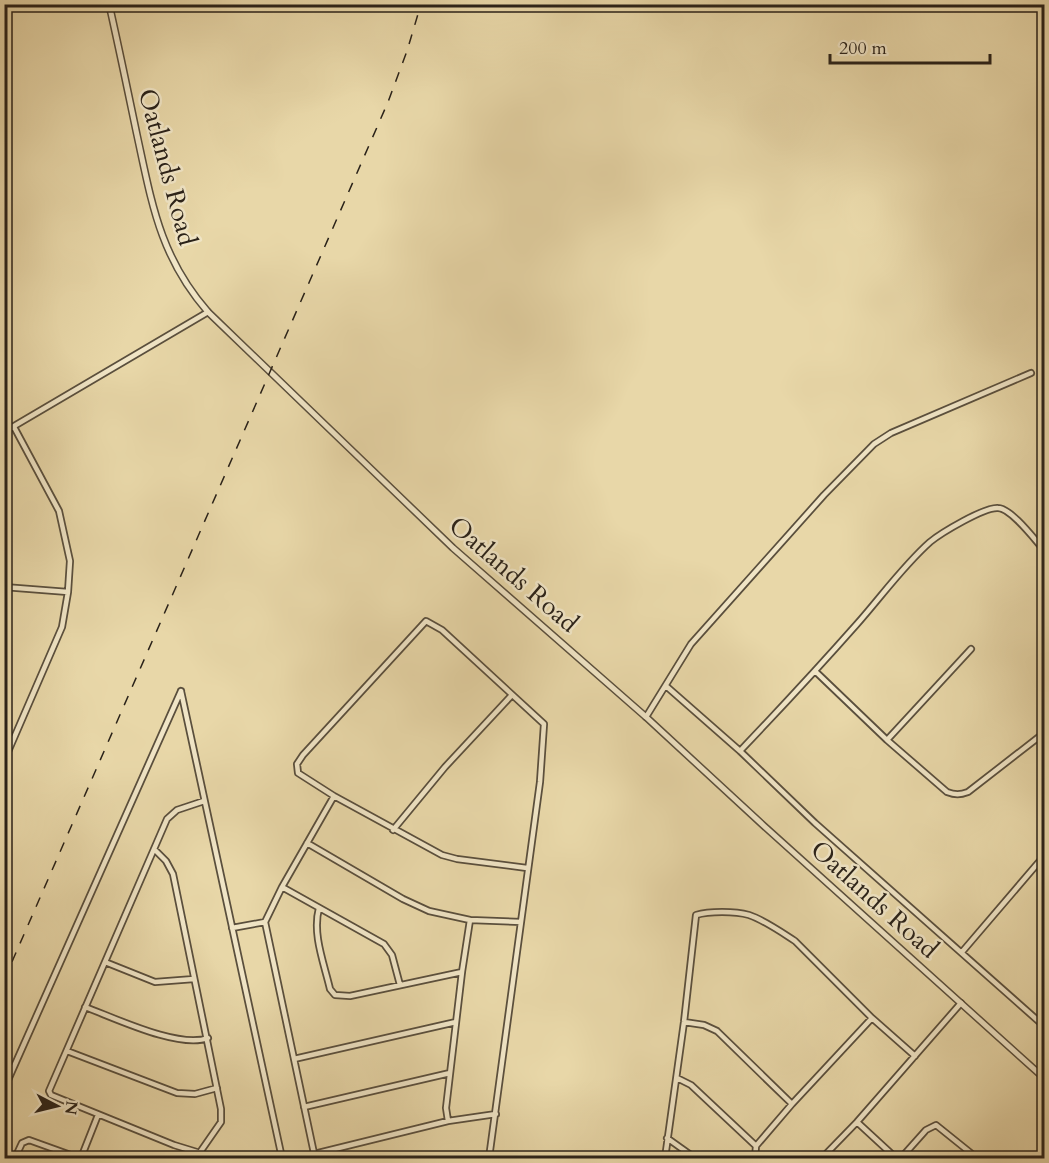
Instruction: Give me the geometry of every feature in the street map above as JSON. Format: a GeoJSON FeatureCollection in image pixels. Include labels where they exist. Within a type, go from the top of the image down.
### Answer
{"type":"FeatureCollection","features":[{"type":"Feature","properties":{"kind":"street","name":"Oatlands Road"},"geometry":{"type":"LineString","coordinates":[[109,4],[156,218],[172,261],[183,281],[208,312],[453,548],[646,717],[1044,1078]]}},
{"type":"Feature","properties":{"kind":"street"},"geometry":{"type":"LineString","coordinates":[[4,432],[208,312]]}},
{"type":"Feature","properties":{"kind":"street"},"geometry":{"type":"LineString","coordinates":[[646,717],[691,644],[824,495],[874,444],[891,433],[1031,373]]}},
{"type":"Feature","properties":{"kind":"street"},"geometry":{"type":"LineString","coordinates":[[4,761],[58,638],[69,592],[70,561],[59,512],[14,427]]}},
{"type":"Feature","properties":{"kind":"street"},"geometry":{"type":"LineString","coordinates":[[740,751],[930,542],[970,518],[993,508],[1005,509],[1044,550]]}},
{"type":"Feature","properties":{"kind":"street"},"geometry":{"type":"LineString","coordinates":[[4,586],[69,592]]}},
{"type":"Feature","properties":{"kind":"street"},"geometry":{"type":"LineString","coordinates":[[489,1158],[540,782],[544,724],[442,630],[426,621],[299,760],[297,769],[302,777],[430,850],[450,857],[528,868]]}},
{"type":"Feature","properties":{"kind":"street"},"geometry":{"type":"LineString","coordinates":[[887,740],[971,649]]}},
{"type":"Feature","properties":{"kind":"street"},"geometry":{"type":"LineString","coordinates":[[815,671],[887,740],[947,792],[959,795],[968,792],[1044,733]]}},
{"type":"Feature","properties":{"kind":"street"},"geometry":{"type":"LineString","coordinates":[[666,686],[740,751],[815,823],[1043,1022]]}},
{"type":"Feature","properties":{"kind":"street"},"geometry":{"type":"LineString","coordinates":[[4,1089],[181,691],[282,1158]]}},
{"type":"Feature","properties":{"kind":"street"},"geometry":{"type":"LineString","coordinates":[[393,830],[445,767],[512,695]]}},
{"type":"Feature","properties":{"kind":"street"},"geometry":{"type":"LineString","coordinates":[[334,796],[282,887],[265,922],[315,1156],[448,1121],[496,1114]]}},
{"type":"Feature","properties":{"kind":"street"},"geometry":{"type":"LineString","coordinates":[[200,1153],[174,1146],[50,1093],[85,1007],[171,814],[204,801]]}},
{"type":"Feature","properties":{"kind":"street"},"geometry":{"type":"LineString","coordinates":[[307,843],[397,896],[429,911],[470,920],[521,922]]}},
{"type":"Feature","properties":{"kind":"street"},"geometry":{"type":"LineString","coordinates":[[154,849],[166,861],[173,874],[221,1109],[220,1122],[196,1158]]}},
{"type":"Feature","properties":{"kind":"street"},"geometry":{"type":"LineString","coordinates":[[962,952],[1044,856]]}},
{"type":"Feature","properties":{"kind":"street"},"geometry":{"type":"LineString","coordinates":[[282,887],[384,944],[392,956],[400,985]]}},
{"type":"Feature","properties":{"kind":"street"},"geometry":{"type":"LineString","coordinates":[[319,908],[316,920],[317,935],[330,989],[335,995],[350,996],[462,972]]}},
{"type":"Feature","properties":{"kind":"street"},"geometry":{"type":"LineString","coordinates":[[665,1158],[696,915],[707,912],[747,914],[782,932],[795,941],[872,1018],[915,1056]]}},
{"type":"Feature","properties":{"kind":"street"},"geometry":{"type":"LineString","coordinates":[[448,1121],[446,1108],[470,920]]}},
{"type":"Feature","properties":{"kind":"street"},"geometry":{"type":"LineString","coordinates":[[232,928],[265,922]]}},
{"type":"Feature","properties":{"kind":"street"},"geometry":{"type":"LineString","coordinates":[[105,962],[155,982],[194,980]]}},
{"type":"Feature","properties":{"kind":"street"},"geometry":{"type":"LineString","coordinates":[[822,1158],[857,1122],[961,1003]]}},
{"type":"Feature","properties":{"kind":"street"},"geometry":{"type":"LineString","coordinates":[[85,1007],[175,1040],[199,1041],[208,1038]]}},
{"type":"Feature","properties":{"kind":"street"},"geometry":{"type":"LineString","coordinates":[[755,1158],[756,1146],[872,1018]]}},
{"type":"Feature","properties":{"kind":"street"},"geometry":{"type":"LineString","coordinates":[[294,1059],[456,1022]]}},
{"type":"Feature","properties":{"kind":"street"},"geometry":{"type":"LineString","coordinates":[[684,1022],[717,1031],[792,1104]]}},
{"type":"Feature","properties":{"kind":"street"},"geometry":{"type":"LineString","coordinates":[[67,1051],[177,1093],[195,1094],[217,1088]]}},
{"type":"Feature","properties":{"kind":"street"},"geometry":{"type":"LineString","coordinates":[[304,1107],[450,1073]]}},
{"type":"Feature","properties":{"kind":"street"},"geometry":{"type":"LineString","coordinates":[[677,1078],[691,1085],[756,1146]]}},
{"type":"Feature","properties":{"kind":"street"},"geometry":{"type":"LineString","coordinates":[[15,1158],[22,1143],[28,1140],[80,1158],[98,1115]]}},
{"type":"Feature","properties":{"kind":"street"},"geometry":{"type":"LineString","coordinates":[[857,1122],[896,1158]]}},
{"type":"Feature","properties":{"kind":"street"},"geometry":{"type":"LineString","coordinates":[[900,1158],[926,1130],[936,1125],[978,1158]]}},
{"type":"Feature","properties":{"kind":"street"},"geometry":{"type":"LineString","coordinates":[[667,1138],[695,1158]]}},
{"type":"Feature","properties":{"kind":"railway"},"geometry":{"type":"LineString","coordinates":[[4,980],[388,102],[421,4]]}}]}
